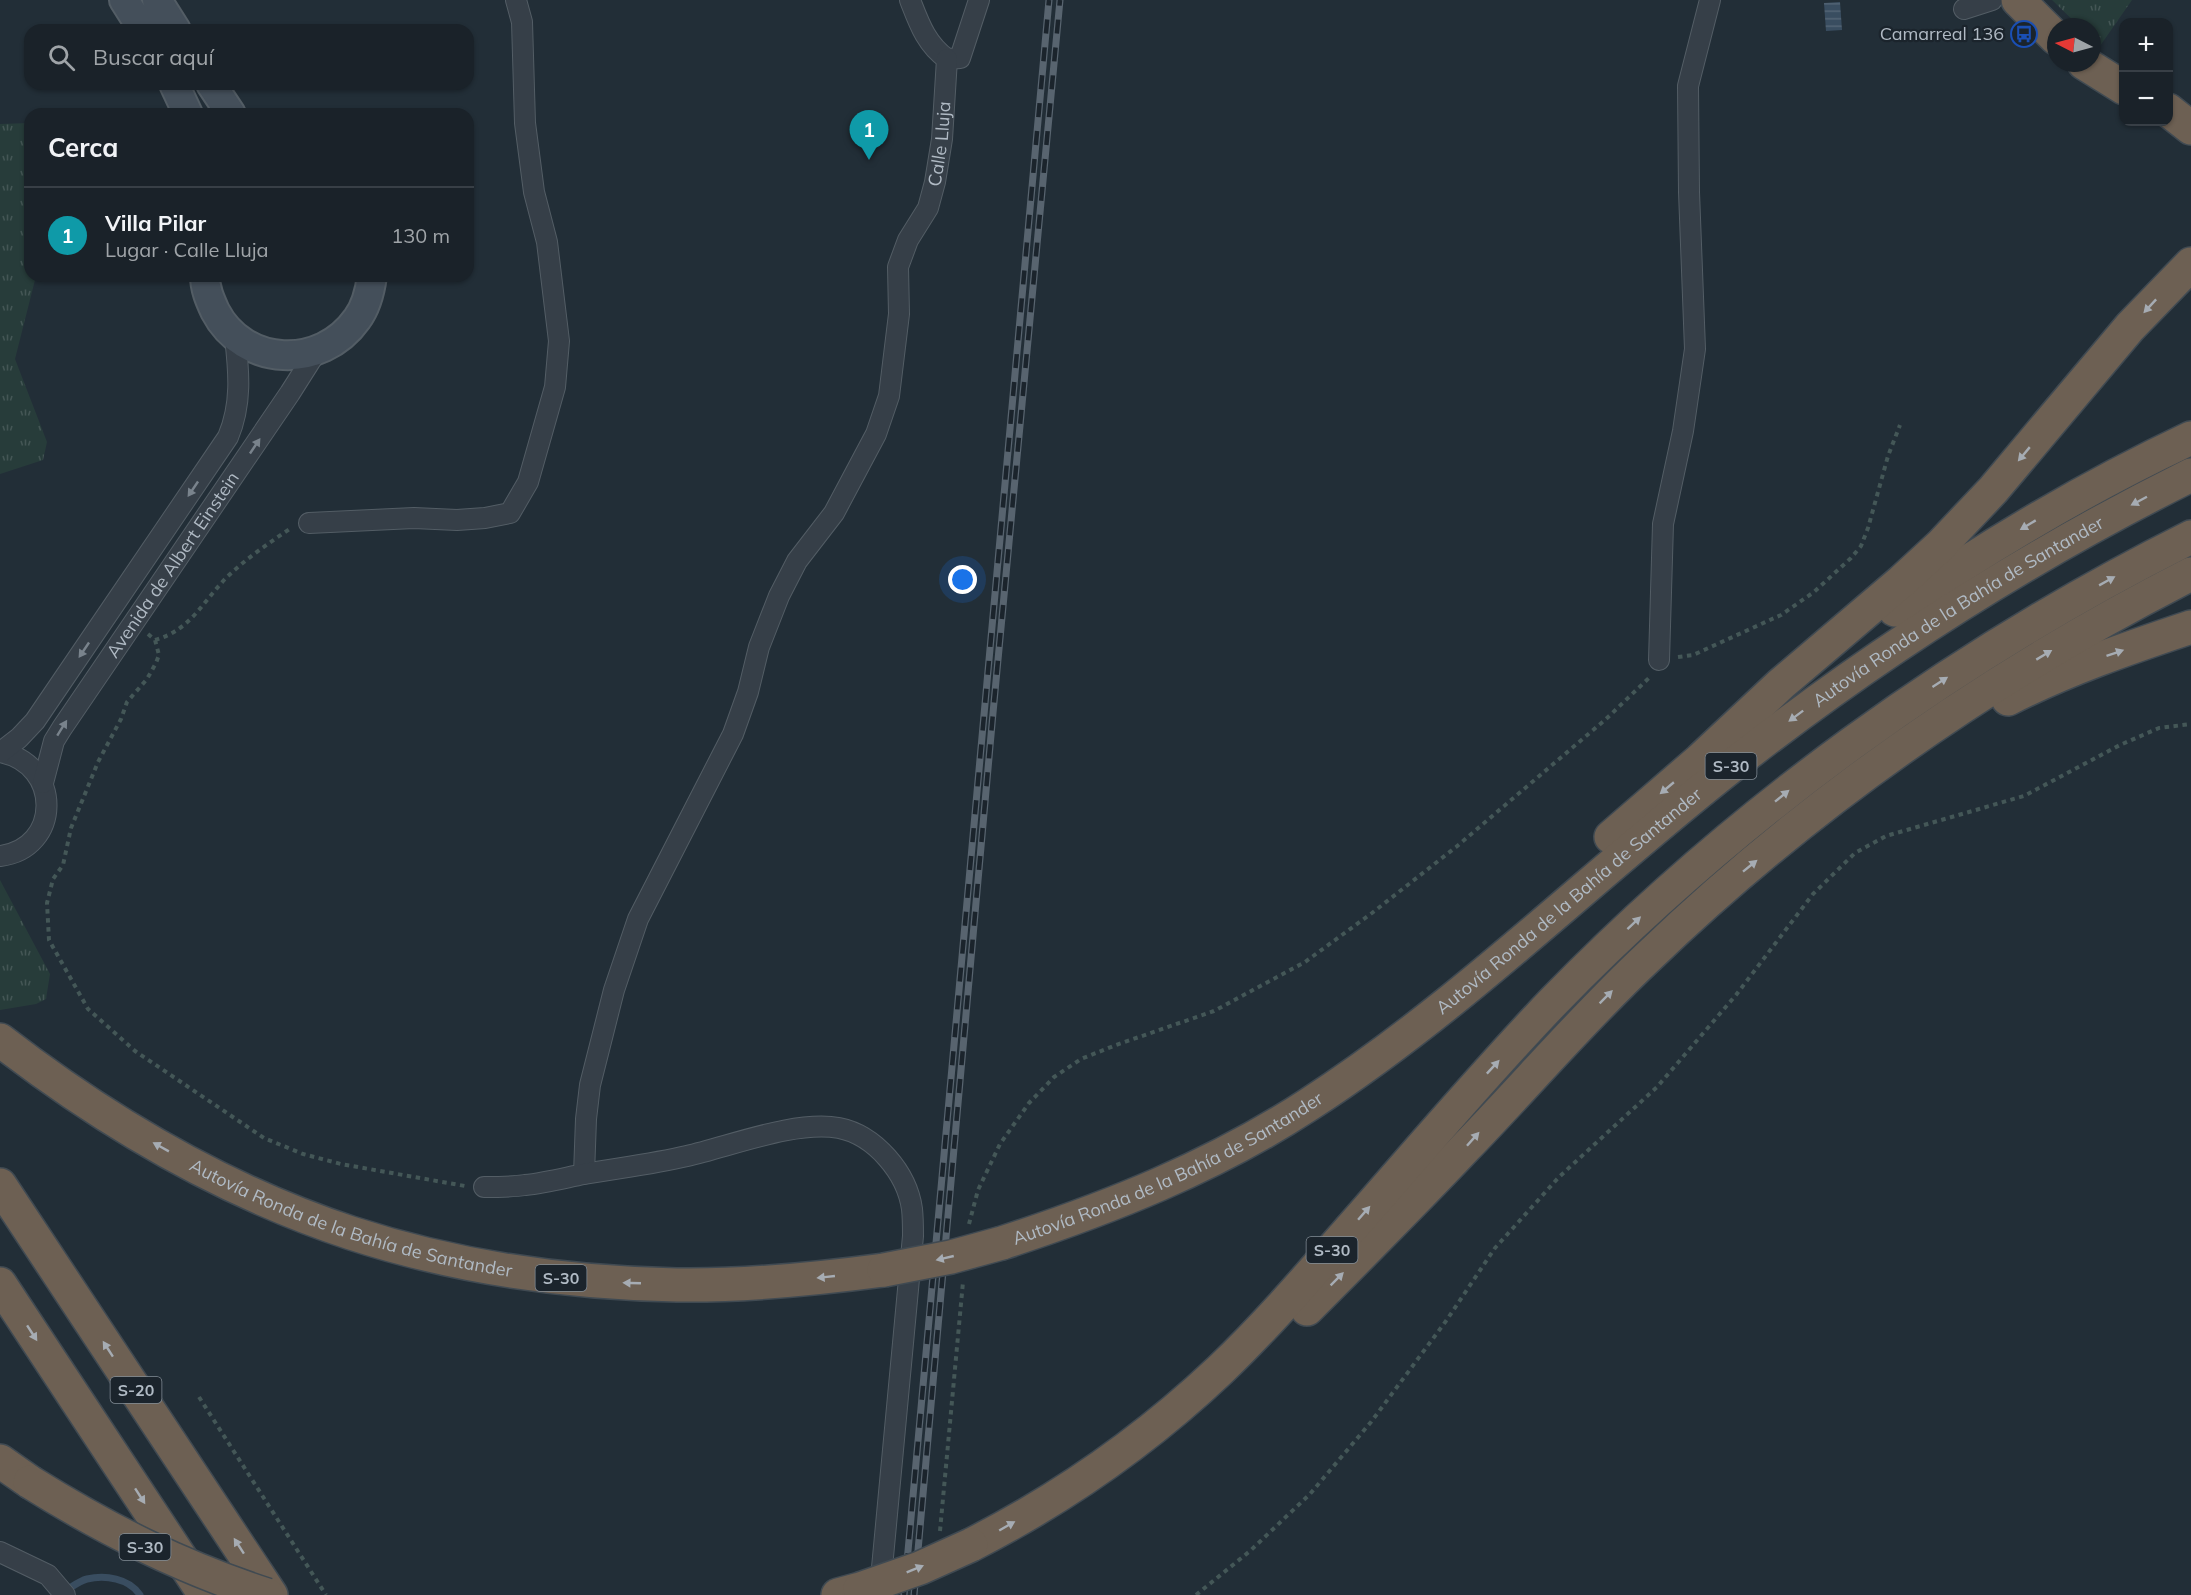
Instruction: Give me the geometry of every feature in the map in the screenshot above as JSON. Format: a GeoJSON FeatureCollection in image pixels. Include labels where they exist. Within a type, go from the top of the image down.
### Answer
{"type":"FeatureCollection","features":[{"type":"Feature","properties":{"kind":"highway"},"geometry":{"type":"LineString","coordinates":[[2018,0],[2047,29]]}},
{"type":"Feature","properties":{"kind":"highway"},"geometry":{"type":"LineString","coordinates":[[2098,72],[2119,85]]}},
{"type":"Feature","properties":{"kind":"highway"},"geometry":{"type":"LineString","coordinates":[[2173,105],[2191,106]]}},
{"type":"Feature","properties":{"kind":"highway"},"geometry":{"type":"LineString","coordinates":[[2173,113],[2191,128]]}},
{"type":"Feature","properties":{"kind":"highway"},"geometry":{"type":"LineString","coordinates":[[1700,760],[1781,684],[1940,546],[1993,490],[2130,327],[2191,264]]}},
{"type":"Feature","properties":{"kind":"highway"},"geometry":{"type":"LineString","coordinates":[[1306,1107],[1446,986],[1608,839],[1700,760],[1831,656],[1916,595],[1976,557],[2078,496],[2191,438]]}},
{"type":"Feature","properties":{"kind":"highway","name":"Autovía Ronda de la Bahía de Santander"},"geometry":{"type":"LineString","coordinates":[[0,1040],[85,1102],[197,1166],[300,1214],[351,1233],[406,1249],[513,1271],[569,1279],[734,1284],[788,1281],[884,1270],[951,1257],[1002,1243],[1110,1206],[1220,1156],[1306,1107],[1440,1011],[1694,796],[1825,695],[1917,631],[2010,572],[2191,475]]}},
{"type":"Feature","properties":{"kind":"highway","name":"S-30"},"geometry":{"type":"LineString","coordinates":[[859,1593],[971,1545],[1042,1505],[1134,1443],[1219,1371],[1259,1332],[1448,1116],[1552,1003],[1632,925],[1723,844],[1808,776],[1935,685],[2075,598],[2191,537]]}},
{"type":"Feature","properties":{"kind":"highway"},"geometry":{"type":"LineString","coordinates":[[1042,1505],[1110,1468],[1160,1434],[1216,1393],[1264,1351],[1468,1145],[1552,1052],[1649,956],[1725,887],[1839,794],[1992,688],[2100,622],[2191,574]]}},
{"type":"Feature","properties":{"kind":"highway"},"geometry":{"type":"LineString","coordinates":[[1839,794],[2028,689],[2105,656],[2191,627]]}},
{"type":"Feature","properties":{"kind":"highway","name":"S-20"},"geometry":{"type":"LineString","coordinates":[[0,1185],[269,1595]]}},
{"type":"Feature","properties":{"kind":"highway","name":"S-20"},"geometry":{"type":"LineString","coordinates":[[0,1284],[205,1595]]}},
{"type":"Feature","properties":{"kind":"highway","name":"S-30"},"geometry":{"type":"LineString","coordinates":[[0,1461],[84,1516],[135,1542],[187,1565],[269,1595]]}},
{"type":"Feature","properties":{"kind":"main road"},"geometry":{"type":"LineString","coordinates":[[124,0],[139,24]]}},
{"type":"Feature","properties":{"kind":"main road"},"geometry":{"type":"LineString","coordinates":[[157,0],[172,24]]}},
{"type":"Feature","properties":{"kind":"main road"},"geometry":{"type":"LineString","coordinates":[[177,90],[185,108]]}},
{"type":"Feature","properties":{"kind":"main road"},"geometry":{"type":"LineString","coordinates":[[215,90],[227,108]]}},
{"type":"Feature","properties":{"kind":"main road"},"geometry":{"type":"LineString","coordinates":[[206,282],[209,300],[220,320],[235,338],[257,350],[278,355],[299,356],[316,352],[342,337],[358,319],[367,299],[371,282]]}},
{"type":"Feature","properties":{"kind":"street"},"geometry":{"type":"LineString","coordinates":[[309,523],[414,518],[457,520],[485,518],[510,513],[528,482],[555,387],[559,341],[547,242],[534,192],[525,123],[522,22],[516,0]]}},
{"type":"Feature","properties":{"kind":"street"},"geometry":{"type":"LineString","coordinates":[[910,0],[925,37],[947,59],[960,58],[979,0]]}},
{"type":"Feature","properties":{"kind":"street"},"geometry":{"type":"LineString","coordinates":[[1659,660],[1663,524],[1683,431],[1695,349],[1689,192],[1689,86],[1710,0]]}},
{"type":"Feature","properties":{"kind":"street"},"geometry":{"type":"LineString","coordinates":[[1965,9],[1992,0]]}},
{"type":"Feature","properties":{"kind":"street","name":"Calle Lluja"},"geometry":{"type":"LineString","coordinates":[[584,1174],[586,1119],[592,1073],[614,990],[638,919],[733,734],[748,692],[759,647],[779,596],[797,561],[834,513],[876,434],[890,396],[899,314],[898,267],[908,240],[928,208],[935,182],[942,139],[947,59]]}},
{"type":"Feature","properties":{"kind":"street","name":"Avenida de Albert Einstein"},"geometry":{"type":"LineString","coordinates":[[0,752],[20,738],[35,721],[228,437],[236,414],[239,393],[235,338]]}},
{"type":"Feature","properties":{"kind":"street","name":"Avenida de Albert Einstein"},"geometry":{"type":"LineString","coordinates":[[43,783],[54,741],[316,352]]}},
{"type":"Feature","properties":{"kind":"street"},"geometry":{"type":"LineString","coordinates":[[0,752],[19,758],[33,768],[43,783],[47,807],[44,823],[37,835],[16,852],[0,856]]}},
{"type":"Feature","properties":{"kind":"street"},"geometry":{"type":"LineString","coordinates":[[484,1187],[523,1186],[686,1156],[781,1132],[823,1126],[857,1133],[873,1144],[890,1161],[905,1185],[912,1208],[913,1236],[859,1593]]}},
{"type":"Feature","properties":{"kind":"street"},"geometry":{"type":"LineString","coordinates":[[0,1552],[48,1575],[65,1595]]}},
{"type":"Feature","properties":{"kind":"path"},"geometry":{"type":"LineString","coordinates":[[968,1232],[978,1190],[1000,1144],[1029,1103],[1054,1077],[1082,1059],[1214,1011],[1305,962],[1456,847],[1606,719],[1648,680],[1659,660],[1693,655],[1781,615],[1814,592],[1861,546],[1900,424]]}},
{"type":"Feature","properties":{"kind":"path"},"geometry":{"type":"LineString","coordinates":[[155,640],[182,629],[227,577],[256,552],[291,528],[309,523]]}},
{"type":"Feature","properties":{"kind":"path"},"geometry":{"type":"LineString","coordinates":[[134,623],[155,640],[159,655],[147,679],[127,702],[121,719],[98,762],[71,828],[63,865],[53,879],[47,903],[49,940],[88,1009],[135,1052],[264,1138],[303,1154],[341,1164],[484,1187]]}},
{"type":"Feature","properties":{"kind":"path"},"geometry":{"type":"LineString","coordinates":[[1196,1595],[1250,1551],[1310,1494],[1371,1422],[1446,1321],[1495,1248],[1558,1177],[1657,1087],[1736,995],[1813,894],[1856,853],[1886,836],[2024,796],[2120,745],[2160,728],[2191,724]]}},
{"type":"Feature","properties":{"kind":"path"},"geometry":{"type":"LineString","coordinates":[[940,1533],[964,1273]]}},
{"type":"Feature","properties":{"kind":"path"},"geometry":{"type":"LineString","coordinates":[[199,1396],[326,1595]]}},
{"type":"Feature","properties":{"kind":"green space"},"geometry":{"type":"Polygon","coordinates":[[[2052,0],[2132,0],[2101,45],[2101,18],[2071,18],[2052,0]]]}},
{"type":"Feature","properties":{"kind":"green space"},"geometry":{"type":"Polygon","coordinates":[[[24,123],[24,282],[34,282],[15,359],[47,442],[43,460],[0,474],[0,124],[24,123]]]}},
{"type":"Feature","properties":{"kind":"green space"},"geometry":{"type":"Polygon","coordinates":[[[0,880],[50,974],[46,999],[36,1004],[0,1010],[0,880]]]}},
{"type":"Feature","properties":{"kind":"water"},"geometry":{"type":"Polygon","coordinates":[[[1840,2],[1842,30],[1826,31],[1824,3],[1840,2]]]}},
{"type":"Feature","properties":{"kind":"waterway"},"geometry":{"type":"LineString","coordinates":[[65,1591],[84,1580],[101,1577],[123,1581],[140,1595]]}},
{"type":"Feature","properties":{"kind":"railway"},"geometry":{"type":"LineString","coordinates":[[904,1595],[1049,0]]}},
{"type":"Feature","properties":{"kind":"railway"},"geometry":{"type":"LineString","coordinates":[[914,1595],[1060,0]]}},
{"type":"Feature","properties":{"kind":"place","name":"Camarreal 136"},"geometry":{"type":"Point","coordinates":[2024,34]}},
{"type":"Feature","properties":{"kind":"place","name":"Villa Pilar"},"geometry":{"type":"Point","coordinates":[869,160]}}]}
